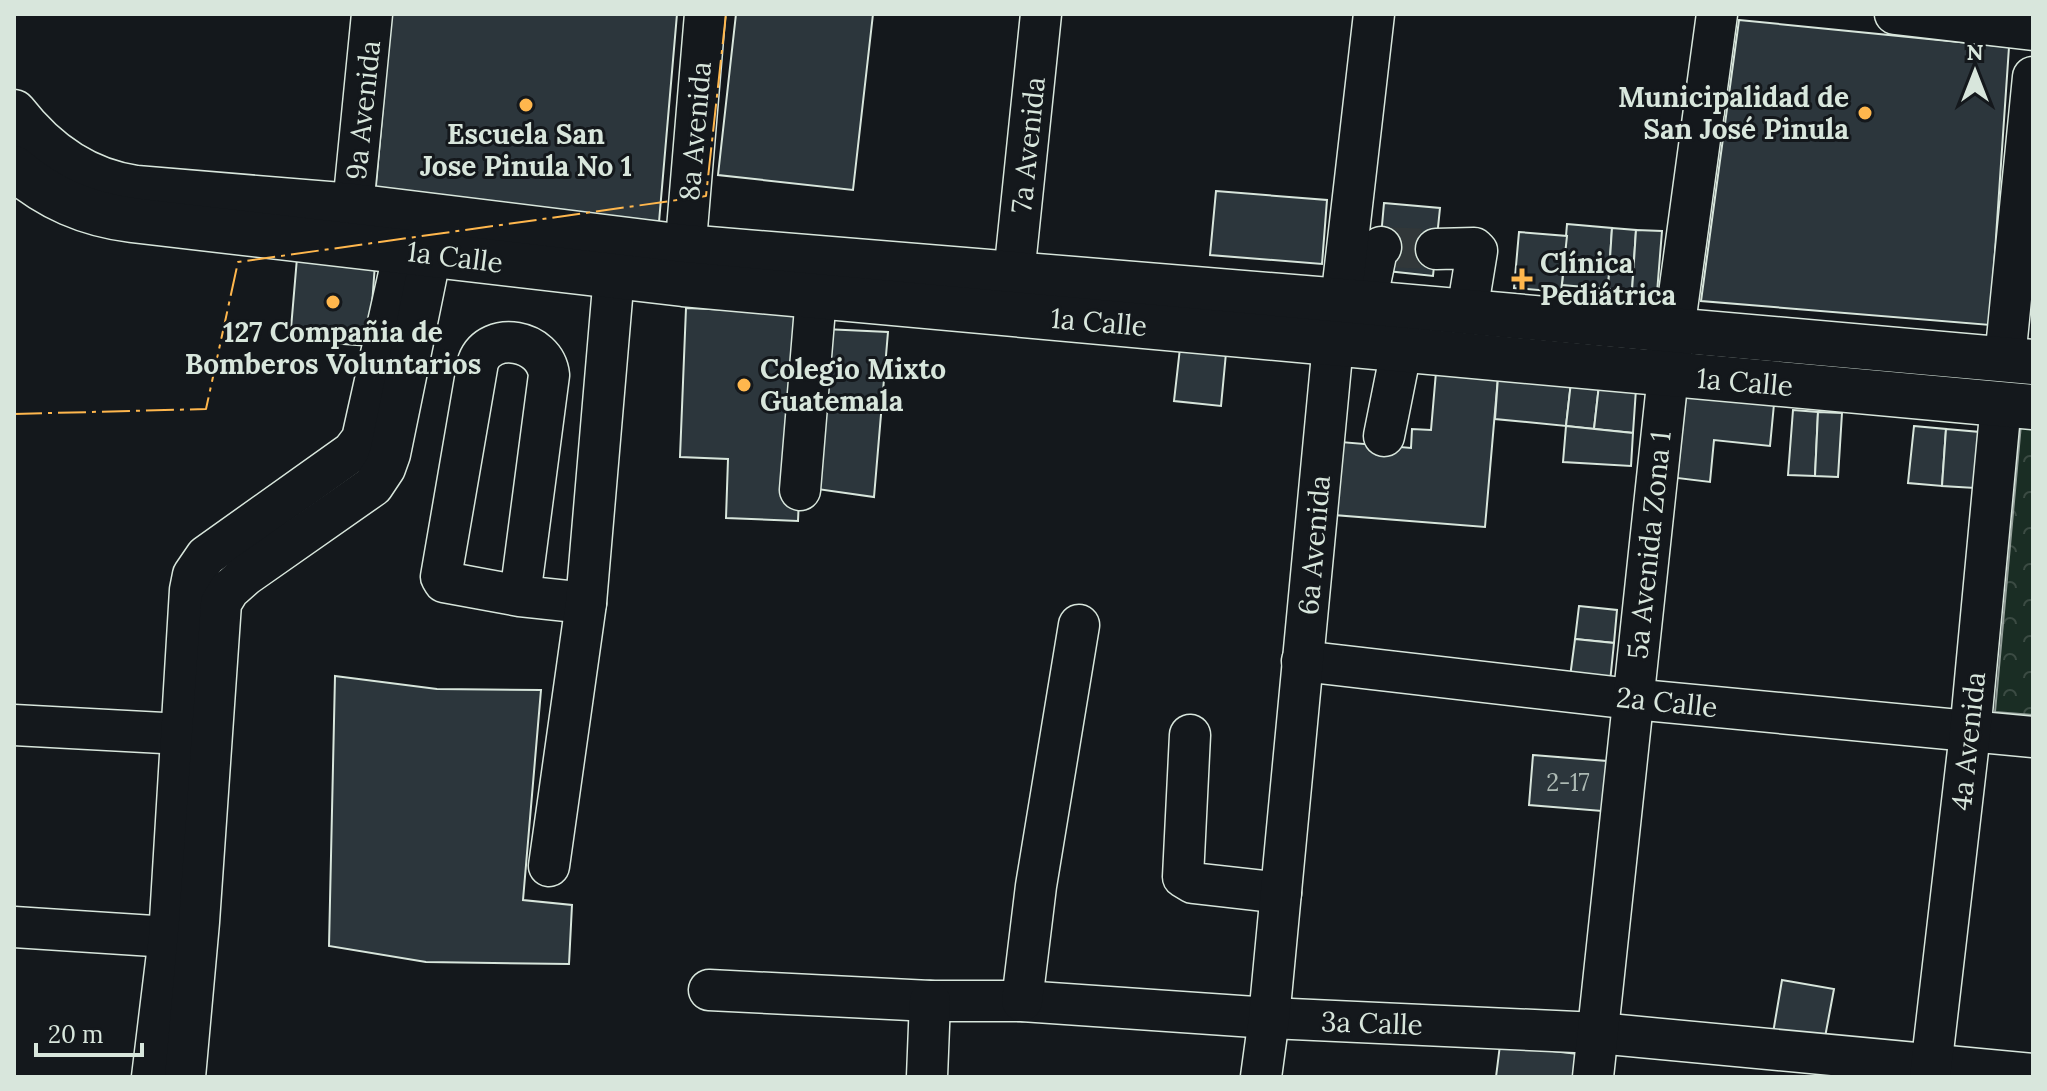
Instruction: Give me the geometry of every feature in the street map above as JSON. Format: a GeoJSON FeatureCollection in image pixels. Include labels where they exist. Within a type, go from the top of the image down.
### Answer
{"type":"FeatureCollection","features":[{"type":"Feature","properties":{"kind":"main road"},"geometry":{"type":"LineString","coordinates":[[14,112],[45,145],[85,173],[124,186],[169,207]]}},
{"type":"Feature","properties":{"kind":"main road"},"geometry":{"type":"LineString","coordinates":[[14,168],[50,194],[88,211],[117,218],[169,207]]}},
{"type":"Feature","properties":{"kind":"main road","name":"1a Calle"},"geometry":{"type":"LineString","coordinates":[[169,207],[353,206],[684,265],[818,277],[1333,344],[2017,405]]}},
{"type":"Feature","properties":{"kind":"main road","name":"1a Calle"},"geometry":{"type":"LineString","coordinates":[[169,207],[417,252],[614,275],[684,265]]}},
{"type":"Feature","properties":{"kind":"main road","name":"1a Calle"},"geometry":{"type":"LineString","coordinates":[[818,277],[1014,275],[2019,360]]}},
{"type":"Feature","properties":{"kind":"street","name":"9a Avenida"},"geometry":{"type":"LineString","coordinates":[[353,206],[372,14]]}},
{"type":"Feature","properties":{"kind":"street","name":"8a Avenida"},"geometry":{"type":"LineString","coordinates":[[684,265],[705,14]]}},
{"type":"Feature","properties":{"kind":"street","name":"7a Avenida"},"geometry":{"type":"LineString","coordinates":[[1014,275],[1041,14]]}},
{"type":"Feature","properties":{"kind":"street","name":"6a Avenida"},"geometry":{"type":"LineString","coordinates":[[1261,1077],[1333,344],[1354,302],[1374,14]]}},
{"type":"Feature","properties":{"kind":"street","name":"5a Avenida Zona 1"},"geometry":{"type":"LineString","coordinates":[[1593,1077],[1668,375],[1717,14]]}},
{"type":"Feature","properties":{"kind":"street"},"geometry":{"type":"LineString","coordinates":[[1895,14],[2033,30]]}},
{"type":"Feature","properties":{"kind":"street"},"geometry":{"type":"LineString","coordinates":[[2019,360],[2033,77]]}},
{"type":"Feature","properties":{"kind":"street"},"geometry":{"type":"LineString","coordinates":[[1354,302],[1381,247]]}},
{"type":"Feature","properties":{"kind":"street"},"geometry":{"type":"LineString","coordinates":[[1436,249],[1474,248],[1477,251],[1467,312]]}},
{"type":"Feature","properties":{"kind":"street"},"geometry":{"type":"LineString","coordinates":[[185,1077],[182,734],[193,575],[206,556],[352,452],[362,439],[417,252]]}},
{"type":"Feature","properties":{"kind":"street"},"geometry":{"type":"LineString","coordinates":[[152,1077],[183,940],[221,603],[229,590],[246,575],[373,486],[385,468],[390,454],[417,252]]}},
{"type":"Feature","properties":{"kind":"street"},"geometry":{"type":"LineString","coordinates":[[549,866],[586,603],[614,275]]}},
{"type":"Feature","properties":{"kind":"street"},"geometry":{"type":"LineString","coordinates":[[800,490],[818,277]]}},
{"type":"Feature","properties":{"kind":"street"},"geometry":{"type":"LineString","coordinates":[[520,596],[549,375],[548,363],[540,352],[514,343],[493,345],[482,352],[478,362],[441,577],[444,582],[520,596],[586,603]]}},
{"type":"Feature","properties":{"kind":"street"},"geometry":{"type":"LineString","coordinates":[[1384,436],[1401,351]]}},
{"type":"Feature","properties":{"kind":"street","name":"4a Avenida"},"geometry":{"type":"LineString","coordinates":[[1931,1071],[1970,733],[2017,405]]}},
{"type":"Feature","properties":{"kind":"street"},"geometry":{"type":"LineString","coordinates":[[1022,1001],[1036,886],[1079,625]]}},
{"type":"Feature","properties":{"kind":"street","name":"2a Calle"},"geometry":{"type":"LineString","coordinates":[[1302,661],[1632,699],[2033,737]]}},
{"type":"Feature","properties":{"kind":"street"},"geometry":{"type":"LineString","coordinates":[[14,725],[182,734]]}},
{"type":"Feature","properties":{"kind":"street"},"geometry":{"type":"LineString","coordinates":[[1190,735],[1183,877],[1193,883],[1281,893]]}},
{"type":"Feature","properties":{"kind":"street"},"geometry":{"type":"LineString","coordinates":[[14,927],[183,940]]}},
{"type":"Feature","properties":{"kind":"street","name":"3a Calle"},"geometry":{"type":"LineString","coordinates":[[709,990],[930,1001],[1022,1001],[1269,1018],[1598,1033],[1931,1071],[2033,1074]]}},
{"type":"Feature","properties":{"kind":"street"},"geometry":{"type":"LineString","coordinates":[[927,1077],[930,1001]]}},
{"type":"Feature","properties":{"kind":"green space"},"geometry":{"type":"Polygon","coordinates":[[[2021,424],[2033,425],[2033,715],[1995,712],[2021,424]]]}},
{"type":"Feature","properties":{"kind":"building","name":"Escuela San Jose Pinula No 1"},"geometry":{"type":"Polygon","coordinates":[[[391,14],[677,14],[659,222],[375,197],[391,14]]]}},
{"type":"Feature","properties":{"kind":"building"},"geometry":{"type":"Polygon","coordinates":[[[736,14],[873,14],[853,190],[718,175],[736,14]]]}},
{"type":"Feature","properties":{"kind":"building","name":"Municipalidad de San José Pinula"},"geometry":{"type":"Polygon","coordinates":[[[1739,20],[2009,47],[1990,325],[1701,301],[1739,20]]]}},
{"type":"Feature","properties":{"kind":"building"},"geometry":{"type":"Polygon","coordinates":[[[1216,191],[1327,200],[1322,264],[1210,255],[1216,191]]]}},
{"type":"Feature","properties":{"kind":"building"},"geometry":{"type":"Polygon","coordinates":[[[1384,203],[1440,208],[1433,276],[1378,270],[1384,203]]]}},
{"type":"Feature","properties":{"kind":"building"},"geometry":{"type":"Polygon","coordinates":[[[1567,224],[1612,228],[1608,289],[1562,285],[1567,224]]]}},
{"type":"Feature","properties":{"kind":"building"},"geometry":{"type":"Polygon","coordinates":[[[1612,228],[1636,230],[1632,291],[1608,289],[1612,228]]]}},
{"type":"Feature","properties":{"kind":"building"},"geometry":{"type":"Polygon","coordinates":[[[1636,230],[1662,231],[1657,293],[1632,291],[1636,230]]]}},
{"type":"Feature","properties":{"kind":"building"},"geometry":{"type":"Polygon","coordinates":[[[1519,232],[1567,236],[1561,292],[1514,288],[1519,232]]]}},
{"type":"Feature","properties":{"kind":"building","name":"127 Compañia de Bomberos Voluntarios"},"geometry":{"type":"Polygon","coordinates":[[[297,258],[375,264],[369,346],[290,340],[297,258]]]}},
{"type":"Feature","properties":{"kind":"building","name":"Colegio Mixto Guatemala"},"geometry":{"type":"Polygon","coordinates":[[[686,308],[807,313],[798,521],[726,518],[728,459],[680,457],[686,308]]]}},
{"type":"Feature","properties":{"kind":"building"},"geometry":{"type":"Polygon","coordinates":[[[824,329],[888,332],[874,497],[810,488],[824,329]]]}},
{"type":"Feature","properties":{"kind":"building"},"geometry":{"type":"Polygon","coordinates":[[[1180,348],[1226,353],[1221,406],[1174,401],[1180,348]]]}},
{"type":"Feature","properties":{"kind":"building"},"geometry":{"type":"Polygon","coordinates":[[[1436,372],[1498,377],[1485,527],[1334,515],[1341,442],[1411,448],[1412,429],[1431,430],[1436,372]]]}},
{"type":"Feature","properties":{"kind":"building"},"geometry":{"type":"Polygon","coordinates":[[[1498,377],[1571,382],[1566,426],[1495,419],[1498,377]]]}},
{"type":"Feature","properties":{"kind":"building"},"geometry":{"type":"Polygon","coordinates":[[[1571,382],[1599,385],[1594,429],[1566,426],[1571,382]]]}},
{"type":"Feature","properties":{"kind":"building"},"geometry":{"type":"Polygon","coordinates":[[[1599,385],[1636,389],[1633,433],[1594,429],[1599,385]]]}},
{"type":"Feature","properties":{"kind":"building"},"geometry":{"type":"Polygon","coordinates":[[[1686,395],[1774,404],[1770,446],[1714,440],[1710,482],[1677,478],[1686,395]]]}},
{"type":"Feature","properties":{"kind":"building"},"geometry":{"type":"Polygon","coordinates":[[[1793,410],[1818,412],[1815,476],[1788,475],[1793,410]]]}},
{"type":"Feature","properties":{"kind":"building"},"geometry":{"type":"Polygon","coordinates":[[[1818,412],[1842,413],[1838,477],[1815,476],[1818,412]]]}},
{"type":"Feature","properties":{"kind":"building"},"geometry":{"type":"Polygon","coordinates":[[[1566,426],[1633,433],[1631,466],[1563,462],[1566,426]]]}},
{"type":"Feature","properties":{"kind":"building"},"geometry":{"type":"Polygon","coordinates":[[[1914,426],[1946,429],[1942,486],[1908,483],[1914,426]]]}},
{"type":"Feature","properties":{"kind":"building"},"geometry":{"type":"Polygon","coordinates":[[[1946,429],[1980,432],[1975,488],[1942,486],[1946,429]]]}},
{"type":"Feature","properties":{"kind":"building"},"geometry":{"type":"Polygon","coordinates":[[[1579,606],[1617,610],[1614,643],[1575,639],[1579,606]]]}},
{"type":"Feature","properties":{"kind":"building"},"geometry":{"type":"Polygon","coordinates":[[[1575,639],[1614,643],[1610,682],[1570,677],[1575,639]]]}},
{"type":"Feature","properties":{"kind":"building"},"geometry":{"type":"Polygon","coordinates":[[[335,676],[437,689],[541,690],[523,900],[572,905],[569,964],[426,962],[329,946],[335,676]]]}},
{"type":"Feature","properties":{"kind":"building"},"geometry":{"type":"Polygon","coordinates":[[[1533,755],[1607,761],[1602,811],[1529,805],[1533,755]]]}},
{"type":"Feature","properties":{"kind":"building"},"geometry":{"type":"Polygon","coordinates":[[[1782,980],[1834,989],[1823,1048],[1772,1039],[1782,980]]]}},
{"type":"Feature","properties":{"kind":"building"},"geometry":{"type":"Polygon","coordinates":[[[1500,1045],[1578,1054],[1575,1077],[1496,1077],[1500,1045]]]}},
{"type":"Feature","properties":{"kind":"tunnel"},"geometry":{"type":"LineString","coordinates":[[1381,247],[1436,249]]}},
{"type":"Feature","properties":{"kind":"power"},"geometry":{"type":"LineString","coordinates":[[14,414],[206,409],[238,262],[706,196],[726,14]]}},
{"type":"Feature","properties":{"kind":"place","name":"Escuela San Jose Pinula No 1"},"geometry":{"type":"Point","coordinates":[526,105]}},
{"type":"Feature","properties":{"kind":"place","name":"Municipalidad de San José Pinula"},"geometry":{"type":"Point","coordinates":[1865,113]}},
{"type":"Feature","properties":{"kind":"place","name":"Clínica Pediátrica"},"geometry":{"type":"Point","coordinates":[1522,279]}},
{"type":"Feature","properties":{"kind":"place","name":"127 Compañia de Bomberos Voluntarios"},"geometry":{"type":"Point","coordinates":[333,302]}},
{"type":"Feature","properties":{"kind":"place","name":"Colegio Mixto Guatemala"},"geometry":{"type":"Point","coordinates":[744,385]}}]}
